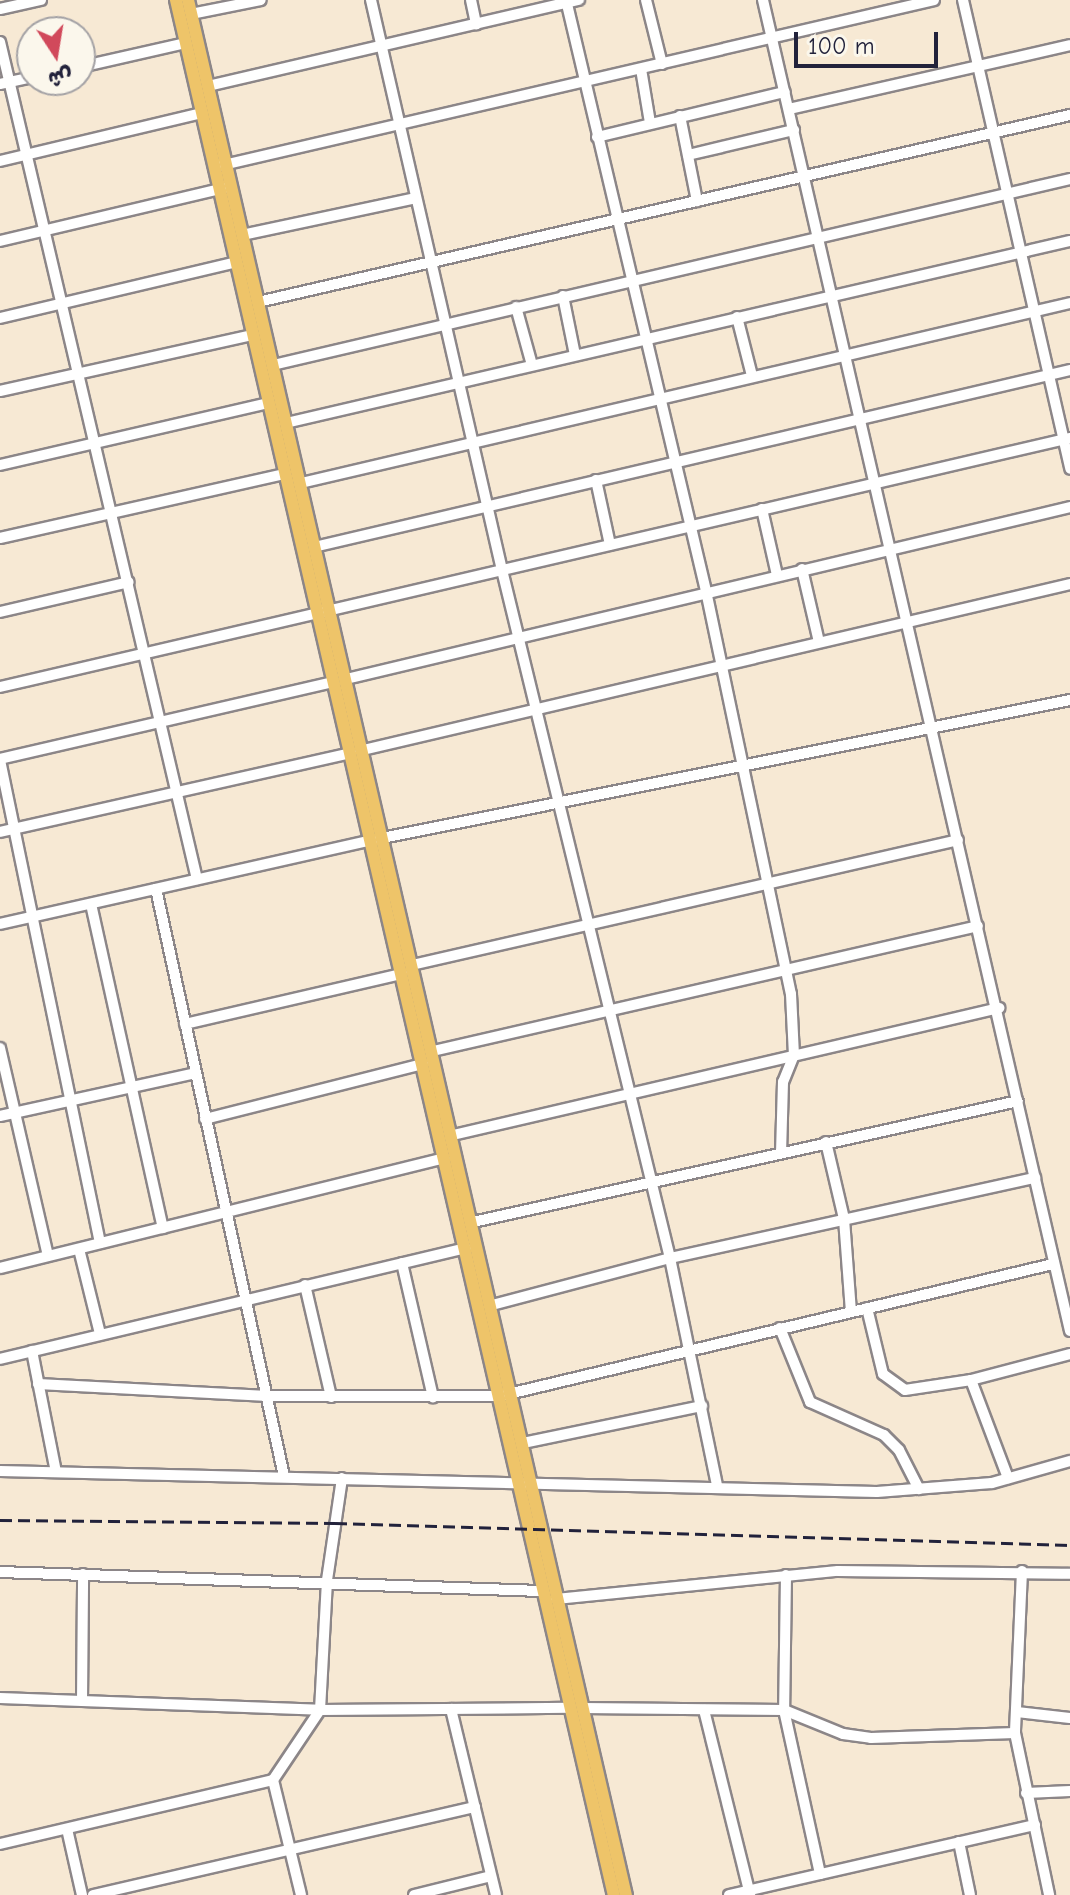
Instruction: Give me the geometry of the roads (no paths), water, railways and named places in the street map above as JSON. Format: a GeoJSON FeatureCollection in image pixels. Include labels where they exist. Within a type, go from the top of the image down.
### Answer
{"type":"FeatureCollection","features":[{"type":"Feature","properties":{"kind":"main road"},"geometry":{"type":"LineString","coordinates":[[176,0],[201,113],[220,166]]}},
{"type":"Feature","properties":{"kind":"main road"},"geometry":{"type":"LineString","coordinates":[[188,0],[208,86],[236,262],[285,474],[324,613],[357,751],[407,970],[423,1064],[466,1248],[556,1599],[614,1895]]}},
{"type":"Feature","properties":{"kind":"main road"},"geometry":{"type":"LineString","coordinates":[[225,188],[242,235],[301,483],[324,613]]}},
{"type":"Feature","properties":{"kind":"main road"},"geometry":{"type":"LineString","coordinates":[[407,970],[433,1051],[492,1305],[506,1395],[523,1443],[542,1591],[626,1895]]}},
{"type":"Feature","properties":{"kind":"street"},"geometry":{"type":"LineString","coordinates":[[0,9],[41,0]]}},
{"type":"Feature","properties":{"kind":"street"},"geometry":{"type":"LineString","coordinates":[[191,14],[261,0]]}},
{"type":"Feature","properties":{"kind":"street"},"geometry":{"type":"LineString","coordinates":[[371,0],[502,570],[539,708],[649,1186],[692,1348],[717,1485]]}},
{"type":"Feature","properties":{"kind":"street"},"geometry":{"type":"LineString","coordinates":[[471,0],[476,24]]}},
{"type":"Feature","properties":{"kind":"street"},"geometry":{"type":"LineString","coordinates":[[208,86],[579,0]]}},
{"type":"Feature","properties":{"kind":"street"},"geometry":{"type":"LineString","coordinates":[[646,0],[662,64]]}},
{"type":"Feature","properties":{"kind":"street"},"geometry":{"type":"LineString","coordinates":[[763,0],[999,1008],[1070,1331]]}},
{"type":"Feature","properties":{"kind":"street"},"geometry":{"type":"LineString","coordinates":[[220,166],[934,0]]}},
{"type":"Feature","properties":{"kind":"street"},"geometry":{"type":"LineString","coordinates":[[963,0],[1066,439],[1070,469]]}},
{"type":"Feature","properties":{"kind":"street"},"geometry":{"type":"LineString","coordinates":[[566,1],[706,591],[765,885],[786,970],[794,1055],[783,1082],[781,1153]]}},
{"type":"Feature","properties":{"kind":"street"},"geometry":{"type":"LineString","coordinates":[[0,42],[5,83],[27,154],[197,879]]}},
{"type":"Feature","properties":{"kind":"street"},"geometry":{"type":"LineString","coordinates":[[96,63],[186,43]]}},
{"type":"Feature","properties":{"kind":"street"},"geometry":{"type":"LineString","coordinates":[[789,109],[1070,45]]}},
{"type":"Feature","properties":{"kind":"street"},"geometry":{"type":"LineString","coordinates":[[641,69],[650,123]]}},
{"type":"Feature","properties":{"kind":"street"},"geometry":{"type":"LineString","coordinates":[[597,137],[785,92]]}},
{"type":"Feature","properties":{"kind":"street"},"geometry":{"type":"LineString","coordinates":[[0,161],[201,113]]}},
{"type":"Feature","properties":{"kind":"street"},"geometry":{"type":"LineString","coordinates":[[258,302],[434,266],[618,217],[1070,115]]}},
{"type":"Feature","properties":{"kind":"street"},"geometry":{"type":"LineString","coordinates":[[680,116],[697,201]]}},
{"type":"Feature","properties":{"kind":"street"},"geometry":{"type":"LineString","coordinates":[[688,155],[794,130]]}},
{"type":"Feature","properties":{"kind":"street"},"geometry":{"type":"LineString","coordinates":[[273,365],[1070,179]]}},
{"type":"Feature","properties":{"kind":"street"},"geometry":{"type":"LineString","coordinates":[[0,241],[225,188]]}},
{"type":"Feature","properties":{"kind":"street"},"geometry":{"type":"LineString","coordinates":[[242,235],[416,198]]}},
{"type":"Feature","properties":{"kind":"street"},"geometry":{"type":"LineString","coordinates":[[286,423],[1070,241]]}},
{"type":"Feature","properties":{"kind":"street"},"geometry":{"type":"LineString","coordinates":[[0,318],[236,262]]}},
{"type":"Feature","properties":{"kind":"street"},"geometry":{"type":"LineString","coordinates":[[563,296],[575,355]]}},
{"type":"Feature","properties":{"kind":"street"},"geometry":{"type":"LineString","coordinates":[[301,483],[752,376],[846,358],[1070,303]]}},
{"type":"Feature","properties":{"kind":"street"},"geometry":{"type":"LineString","coordinates":[[516,307],[532,365]]}},
{"type":"Feature","properties":{"kind":"street"},"geometry":{"type":"LineString","coordinates":[[737,317],[752,376]]}},
{"type":"Feature","properties":{"kind":"street"},"geometry":{"type":"LineString","coordinates":[[0,391],[253,335]]}},
{"type":"Feature","properties":{"kind":"street"},"geometry":{"type":"LineString","coordinates":[[314,547],[1070,370]]}},
{"type":"Feature","properties":{"kind":"street"},"geometry":{"type":"LineString","coordinates":[[0,465],[269,403]]}},
{"type":"Feature","properties":{"kind":"street"},"geometry":{"type":"LineString","coordinates":[[0,687],[1066,439]]}},
{"type":"Feature","properties":{"kind":"street"},"geometry":{"type":"LineString","coordinates":[[0,538],[285,474]]}},
{"type":"Feature","properties":{"kind":"street"},"geometry":{"type":"LineString","coordinates":[[596,480],[610,545]]}},
{"type":"Feature","properties":{"kind":"street"},"geometry":{"type":"LineString","coordinates":[[100,1243],[0,759],[1070,507]]}},
{"type":"Feature","properties":{"kind":"street"},"geometry":{"type":"LineString","coordinates":[[762,509],[777,575]]}},
{"type":"Feature","properties":{"kind":"street"},"geometry":{"type":"LineString","coordinates":[[802,569],[819,642]]}},
{"type":"Feature","properties":{"kind":"street"},"geometry":{"type":"LineString","coordinates":[[0,612],[129,582]]}},
{"type":"Feature","properties":{"kind":"street"},"geometry":{"type":"LineString","coordinates":[[0,832],[1070,584]]}},
{"type":"Feature","properties":{"kind":"street"},"geometry":{"type":"LineString","coordinates":[[0,924],[377,839],[1070,700]]}},
{"type":"Feature","properties":{"kind":"street"},"geometry":{"type":"LineString","coordinates":[[185,1024],[958,840]]}},
{"type":"Feature","properties":{"kind":"street"},"geometry":{"type":"LineString","coordinates":[[156,889],[284,1476]]}},
{"type":"Feature","properties":{"kind":"street"},"geometry":{"type":"LineString","coordinates":[[91,904],[163,1228]]}},
{"type":"Feature","properties":{"kind":"street"},"geometry":{"type":"LineString","coordinates":[[433,1051],[978,926]]}},
{"type":"Feature","properties":{"kind":"street"},"geometry":{"type":"LineString","coordinates":[[453,1135],[999,1008]]}},
{"type":"Feature","properties":{"kind":"street"},"geometry":{"type":"LineString","coordinates":[[0,1048],[48,1256]]}},
{"type":"Feature","properties":{"kind":"street"},"geometry":{"type":"LineString","coordinates":[[205,1119],[423,1064]]}},
{"type":"Feature","properties":{"kind":"street"},"geometry":{"type":"LineString","coordinates":[[0,1116],[195,1073]]}},
{"type":"Feature","properties":{"kind":"street"},"geometry":{"type":"LineString","coordinates":[[473,1222],[649,1186],[826,1142],[1018,1101]]}},
{"type":"Feature","properties":{"kind":"street"},"geometry":{"type":"LineString","coordinates":[[826,1142],[844,1219],[851,1312]]}},
{"type":"Feature","properties":{"kind":"street"},"geometry":{"type":"LineString","coordinates":[[0,1268],[445,1158]]}},
{"type":"Feature","properties":{"kind":"street"},"geometry":{"type":"LineString","coordinates":[[492,1305],[670,1258],[1035,1178]]}},
{"type":"Feature","properties":{"kind":"street"},"geometry":{"type":"LineString","coordinates":[[0,1359],[466,1248]]}},
{"type":"Feature","properties":{"kind":"street"},"geometry":{"type":"LineString","coordinates":[[79,1249],[100,1334]]}},
{"type":"Feature","properties":{"kind":"street"},"geometry":{"type":"LineString","coordinates":[[402,1263],[433,1397]]}},
{"type":"Feature","properties":{"kind":"street"},"geometry":{"type":"LineString","coordinates":[[38,1384],[268,1396],[506,1395],[1053,1264]]}},
{"type":"Feature","properties":{"kind":"street"},"geometry":{"type":"LineString","coordinates":[[305,1285],[331,1397]]}},
{"type":"Feature","properties":{"kind":"street"},"geometry":{"type":"LineString","coordinates":[[867,1308],[880,1367],[892,1384],[911,1390],[971,1380],[1070,1354]]}},
{"type":"Feature","properties":{"kind":"street"},"geometry":{"type":"LineString","coordinates":[[780,1328],[810,1402],[884,1435],[899,1450],[919,1489]]}},
{"type":"Feature","properties":{"kind":"street"},"geometry":{"type":"LineString","coordinates":[[32,1351],[56,1472]]}},
{"type":"Feature","properties":{"kind":"street"},"geometry":{"type":"LineString","coordinates":[[971,1380],[1008,1478]]}},
{"type":"Feature","properties":{"kind":"street"},"geometry":{"type":"LineString","coordinates":[[523,1443],[702,1406]]}},
{"type":"Feature","properties":{"kind":"street"},"geometry":{"type":"LineString","coordinates":[[0,1471],[284,1476],[526,1485],[919,1489],[1008,1478],[1070,1461]]}},
{"type":"Feature","properties":{"kind":"street"},"geometry":{"type":"LineString","coordinates":[[0,1844],[273,1780],[320,1710],[327,1580],[342,1478]]}},
{"type":"Feature","properties":{"kind":"street"},"geometry":{"type":"LineString","coordinates":[[556,1599],[786,1575],[1022,1571],[1070,1574]]}},
{"type":"Feature","properties":{"kind":"street"},"geometry":{"type":"LineString","coordinates":[[1022,1571],[1015,1733],[1049,1895]]}},
{"type":"Feature","properties":{"kind":"street"},"geometry":{"type":"LineString","coordinates":[[0,1572],[327,1580],[542,1591]]}},
{"type":"Feature","properties":{"kind":"street"},"geometry":{"type":"LineString","coordinates":[[82,1701],[83,1574]]}},
{"type":"Feature","properties":{"kind":"street"},"geometry":{"type":"LineString","coordinates":[[786,1575],[784,1710],[820,1874]]}},
{"type":"Feature","properties":{"kind":"street"},"geometry":{"type":"LineString","coordinates":[[0,1698],[320,1710],[784,1710],[843,1734],[871,1738],[1015,1733]]}},
{"type":"Feature","properties":{"kind":"street"},"geometry":{"type":"LineString","coordinates":[[451,1709],[496,1895]]}},
{"type":"Feature","properties":{"kind":"street"},"geometry":{"type":"LineString","coordinates":[[704,1710],[750,1893]]}},
{"type":"Feature","properties":{"kind":"street"},"geometry":{"type":"LineString","coordinates":[[1017,1712],[1070,1718]]}},
{"type":"Feature","properties":{"kind":"street"},"geometry":{"type":"LineString","coordinates":[[273,1780],[301,1895]]}},
{"type":"Feature","properties":{"kind":"street"},"geometry":{"type":"LineString","coordinates":[[1026,1793],[1070,1791]]}},
{"type":"Feature","properties":{"kind":"street"},"geometry":{"type":"LineString","coordinates":[[93,1895],[475,1807]]}},
{"type":"Feature","properties":{"kind":"street"},"geometry":{"type":"LineString","coordinates":[[729,1895],[750,1893],[1035,1825]]}},
{"type":"Feature","properties":{"kind":"street"},"geometry":{"type":"LineString","coordinates":[[67,1829],[82,1895]]}},
{"type":"Feature","properties":{"kind":"street"},"geometry":{"type":"LineString","coordinates":[[959,1842],[970,1895]]}},
{"type":"Feature","properties":{"kind":"street"},"geometry":{"type":"LineString","coordinates":[[414,1895],[491,1876]]}},
{"type":"Feature","properties":{"kind":"railway"},"geometry":{"type":"LineString","coordinates":[[0,1520],[335,1523],[1070,1545]]}}]}
